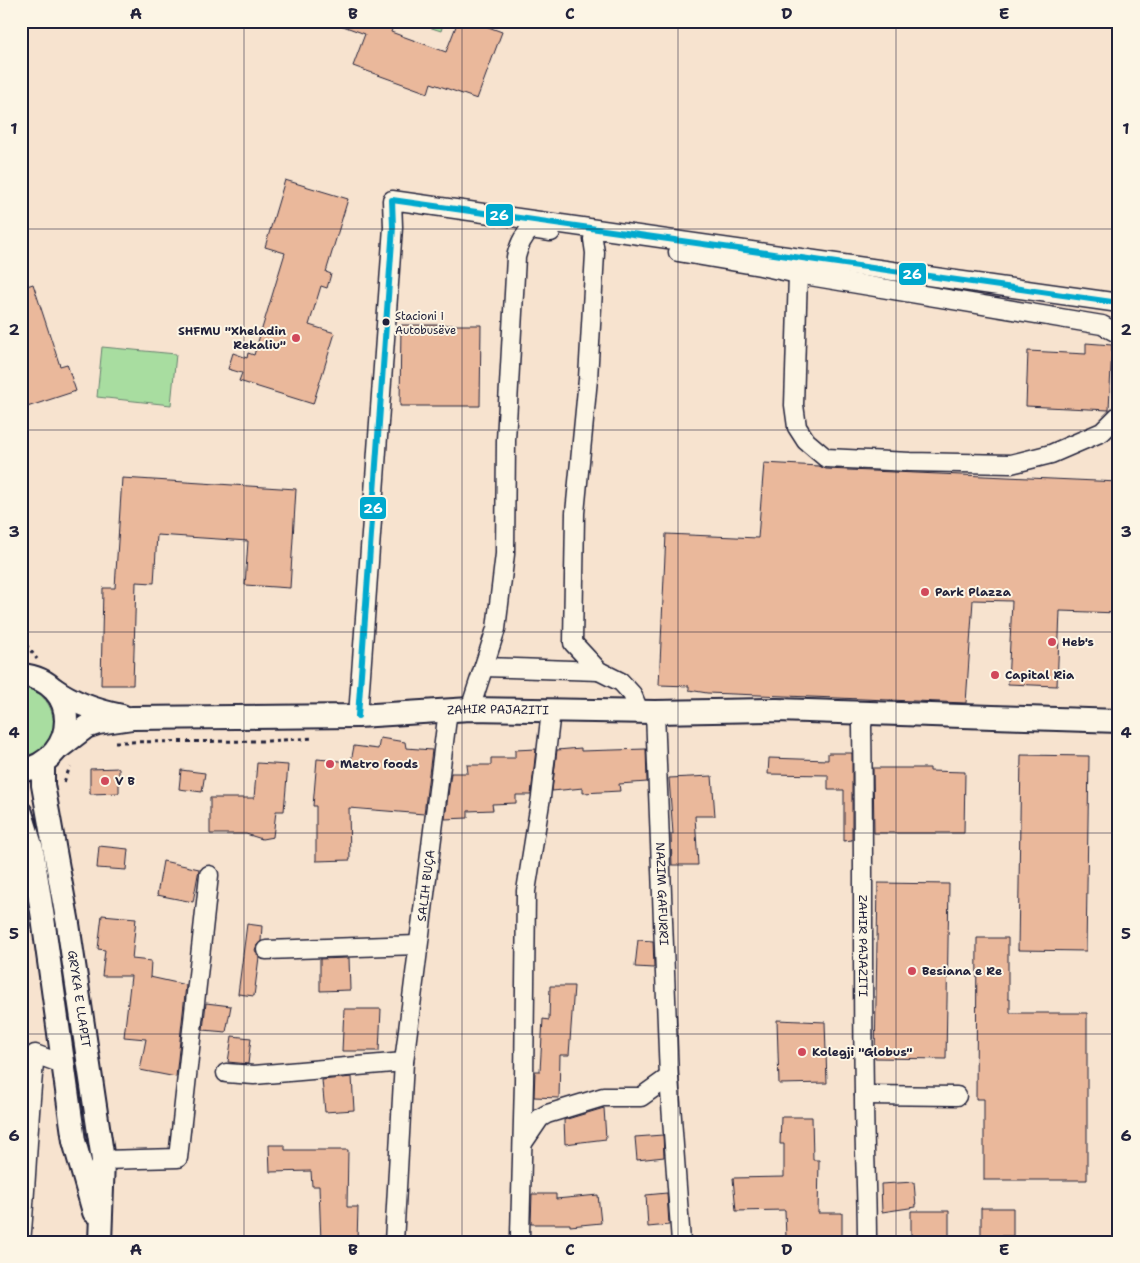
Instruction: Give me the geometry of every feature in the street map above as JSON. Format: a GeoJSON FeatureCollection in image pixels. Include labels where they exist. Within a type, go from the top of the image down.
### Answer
{"type":"FeatureCollection","features":[{"type":"Feature","properties":{"kind":"main road","name":"ZAHIR PAJAZITI"},"geometry":{"type":"LineString","coordinates":[[21,675],[34,676],[68,699],[100,712],[132,718]]}},
{"type":"Feature","properties":{"kind":"main road"},"geometry":{"type":"LineString","coordinates":[[54,690],[63,704],[66,722],[66,730],[60,747]]}},
{"type":"Feature","properties":{"kind":"main road","name":"ZAHIR PAJAZITI"},"geometry":{"type":"LineString","coordinates":[[43,763],[86,727],[98,723],[132,718],[358,716],[459,710],[777,710],[1119,721]]}},
{"type":"Feature","properties":{"kind":"main road"},"geometry":{"type":"LineString","coordinates":[[21,771],[43,763]]}},
{"type":"Feature","properties":{"kind":"main road","name":"GRYKA E LLAPIT"},"geometry":{"type":"LineString","coordinates":[[43,763],[43,785],[68,924],[102,1160],[100,1238]]}},
{"type":"Feature","properties":{"kind":"main road","name":"GRYKA E LLAPIT"},"geometry":{"type":"LineString","coordinates":[[21,813],[32,849],[65,1065],[74,1141],[100,1238]]}},
{"type":"Feature","properties":{"kind":"street"},"geometry":{"type":"LineString","coordinates":[[358,716],[392,236],[392,200],[1119,303]]}},
{"type":"Feature","properties":{"kind":"street","name":"SALIH BUÇA"},"geometry":{"type":"LineString","coordinates":[[394,1242],[404,1062],[418,945],[459,710],[484,667],[496,628],[505,554],[506,440],[516,257],[524,235],[531,229],[593,239]]}},
{"type":"Feature","properties":{"kind":"street"},"geometry":{"type":"LineString","coordinates":[[647,711],[621,682],[599,671],[573,643],[575,513],[588,379],[595,253],[593,239],[1102,325],[1119,334]]}},
{"type":"Feature","properties":{"kind":"street"},"geometry":{"type":"LineString","coordinates":[[798,274],[794,405],[797,427],[806,441],[826,458],[1011,464],[1051,454],[1102,432],[1119,415]]}},
{"type":"Feature","properties":{"kind":"street"},"geometry":{"type":"LineString","coordinates":[[484,667],[599,671]]}},
{"type":"Feature","properties":{"kind":"street"},"geometry":{"type":"LineString","coordinates":[[520,1235],[526,891],[541,797],[551,711]]}},
{"type":"Feature","properties":{"kind":"street","name":"NAZIM GAFURRI"},"geometry":{"type":"LineString","coordinates":[[647,711],[668,1077],[681,1242]]}},
{"type":"Feature","properties":{"kind":"street","name":"ZAHIR PAJAZITI"},"geometry":{"type":"LineString","coordinates":[[864,714],[862,724],[864,1095],[867,1242]]}},
{"type":"Feature","properties":{"kind":"street"},"geometry":{"type":"LineString","coordinates":[[102,1160],[178,1158],[209,875]]}},
{"type":"Feature","properties":{"kind":"street"},"geometry":{"type":"LineString","coordinates":[[266,950],[418,945]]}},
{"type":"Feature","properties":{"kind":"street"},"geometry":{"type":"LineString","coordinates":[[22,1242],[29,1106],[35,1054],[65,1065]]}},
{"type":"Feature","properties":{"kind":"street"},"geometry":{"type":"LineString","coordinates":[[226,1073],[254,1075],[404,1062]]}},
{"type":"Feature","properties":{"kind":"street"},"geometry":{"type":"LineString","coordinates":[[523,1142],[540,1118],[547,1114],[603,1097],[641,1097],[668,1077]]}},
{"type":"Feature","properties":{"kind":"street"},"geometry":{"type":"LineString","coordinates":[[864,1095],[957,1096]]}},
{"type":"Feature","properties":{"kind":"green space"},"geometry":{"type":"Polygon","coordinates":[[[410,21],[444,21],[441,31],[410,21]]]}},
{"type":"Feature","properties":{"kind":"green space"},"geometry":{"type":"Polygon","coordinates":[[[102,347],[176,354],[171,405],[97,397],[102,347]]]}},
{"type":"Feature","properties":{"kind":"green space"},"geometry":{"type":"Polygon","coordinates":[[[21,686],[36,692],[46,700],[52,712],[53,724],[51,735],[45,745],[35,753],[21,756],[21,686]]]}},
{"type":"Feature","properties":{"kind":"building"},"geometry":{"type":"Polygon","coordinates":[[[335,21],[395,21],[391,32],[446,52],[458,21],[472,21],[502,32],[477,99],[431,83],[428,93],[353,66],[365,34],[335,23],[335,21]]]}},
{"type":"Feature","properties":{"kind":"building"},"geometry":{"type":"Polygon","coordinates":[[[285,180],[348,199],[326,272],[331,274],[327,288],[321,286],[309,325],[335,333],[313,404],[239,381],[242,373],[228,369],[233,353],[247,358],[248,353],[254,355],[285,253],[265,247],[285,180]]]}},
{"type":"Feature","properties":{"kind":"building"},"geometry":{"type":"Polygon","coordinates":[[[33,284],[60,366],[67,364],[76,391],[21,409],[21,288],[33,284]]]}},
{"type":"Feature","properties":{"kind":"building"},"geometry":{"type":"Polygon","coordinates":[[[401,325],[481,325],[480,406],[400,406],[401,325]]]}},
{"type":"Feature","properties":{"kind":"building"},"geometry":{"type":"Polygon","coordinates":[[[1086,343],[1112,345],[1109,410],[1026,406],[1028,351],[1086,354],[1086,343]]]}},
{"type":"Feature","properties":{"kind":"building"},"geometry":{"type":"Polygon","coordinates":[[[764,463],[819,466],[826,469],[1119,482],[1119,613],[1060,611],[1057,686],[1008,684],[1012,601],[973,600],[966,703],[707,693],[689,690],[689,686],[659,685],[666,534],[758,538],[764,463]]]}},
{"type":"Feature","properties":{"kind":"building"},"geometry":{"type":"Polygon","coordinates":[[[122,478],[296,489],[290,588],[245,585],[248,541],[157,535],[154,583],[136,582],[133,685],[101,685],[103,588],[115,588],[122,478]]]}},
{"type":"Feature","properties":{"kind":"building"},"geometry":{"type":"Polygon","coordinates":[[[380,738],[405,742],[406,748],[432,750],[424,814],[349,808],[350,860],[316,861],[316,806],[313,806],[317,759],[351,762],[354,746],[378,749],[380,738]]]}},
{"type":"Feature","properties":{"kind":"building"},"geometry":{"type":"Polygon","coordinates":[[[581,748],[581,751],[646,749],[647,782],[619,784],[620,791],[583,793],[583,788],[552,791],[557,750],[581,748]]]}},
{"type":"Feature","properties":{"kind":"building"},"geometry":{"type":"Polygon","coordinates":[[[536,749],[531,795],[516,795],[516,803],[492,804],[493,810],[468,811],[468,818],[445,819],[451,773],[468,773],[467,765],[491,765],[491,758],[515,758],[515,750],[536,749]]]}},
{"type":"Feature","properties":{"kind":"building"},"geometry":{"type":"Polygon","coordinates":[[[828,753],[852,753],[852,840],[844,841],[844,790],[828,790],[828,775],[768,774],[769,758],[828,760],[828,753]]]}},
{"type":"Feature","properties":{"kind":"building"},"geometry":{"type":"Polygon","coordinates":[[[1021,755],[1089,756],[1086,951],[1018,950],[1021,755]]]}},
{"type":"Feature","properties":{"kind":"building"},"geometry":{"type":"Polygon","coordinates":[[[257,763],[288,765],[284,811],[276,811],[273,837],[262,839],[246,834],[210,834],[210,798],[254,798],[257,763]]]}},
{"type":"Feature","properties":{"kind":"building","name":"V B"},"geometry":{"type":"Polygon","coordinates":[[[119,768],[119,793],[90,794],[90,769],[119,768]]]}},
{"type":"Feature","properties":{"kind":"building"},"geometry":{"type":"Polygon","coordinates":[[[873,768],[930,768],[930,771],[965,772],[964,833],[874,833],[873,768]]]}},
{"type":"Feature","properties":{"kind":"building"},"geometry":{"type":"Polygon","coordinates":[[[181,770],[205,773],[202,792],[179,789],[181,770]]]}},
{"type":"Feature","properties":{"kind":"building"},"geometry":{"type":"Polygon","coordinates":[[[712,776],[715,816],[695,816],[698,865],[672,865],[671,834],[673,834],[669,778],[712,776]]]}},
{"type":"Feature","properties":{"kind":"building"},"geometry":{"type":"Polygon","coordinates":[[[99,846],[128,849],[126,870],[97,868],[99,846]]]}},
{"type":"Feature","properties":{"kind":"building"},"geometry":{"type":"Polygon","coordinates":[[[163,861],[199,869],[193,902],[157,895],[163,861]]]}},
{"type":"Feature","properties":{"kind":"building","name":"Besiana e Re"},"geometry":{"type":"Polygon","coordinates":[[[878,883],[949,884],[946,1059],[875,1058],[878,883]]]}},
{"type":"Feature","properties":{"kind":"building"},"geometry":{"type":"Polygon","coordinates":[[[102,915],[136,918],[132,959],[151,961],[150,977],[186,985],[176,1077],[140,1070],[146,1039],[124,1037],[131,976],[102,976],[105,950],[98,949],[102,915]]]}},
{"type":"Feature","properties":{"kind":"building"},"geometry":{"type":"Polygon","coordinates":[[[247,924],[262,926],[261,941],[255,950],[259,957],[254,996],[238,994],[247,924]]]}},
{"type":"Feature","properties":{"kind":"building"},"geometry":{"type":"Polygon","coordinates":[[[977,938],[1008,938],[1008,999],[1010,999],[1010,1013],[1087,1013],[1087,1180],[984,1180],[984,1099],[976,1099],[977,938]]]}},
{"type":"Feature","properties":{"kind":"building"},"geometry":{"type":"Polygon","coordinates":[[[638,940],[653,941],[654,968],[635,967],[638,940]]]}},
{"type":"Feature","properties":{"kind":"building"},"geometry":{"type":"Polygon","coordinates":[[[349,958],[350,990],[320,991],[320,959],[349,958]]]}},
{"type":"Feature","properties":{"kind":"building"},"geometry":{"type":"Polygon","coordinates":[[[550,986],[574,986],[569,1055],[560,1055],[559,1098],[534,1097],[535,1071],[540,1071],[543,1019],[549,1020],[550,986]]]}},
{"type":"Feature","properties":{"kind":"building"},"geometry":{"type":"Polygon","coordinates":[[[206,1003],[231,1006],[226,1032],[203,1030],[206,1003]]]}},
{"type":"Feature","properties":{"kind":"building"},"geometry":{"type":"Polygon","coordinates":[[[344,1009],[381,1009],[379,1051],[342,1051],[344,1009]]]}},
{"type":"Feature","properties":{"kind":"building","name":"Kolegji \"Globus\""},"geometry":{"type":"Polygon","coordinates":[[[777,1020],[825,1022],[827,1083],[779,1084],[777,1020]]]}},
{"type":"Feature","properties":{"kind":"building"},"geometry":{"type":"Polygon","coordinates":[[[232,1036],[251,1038],[248,1064],[228,1062],[232,1036]]]}},
{"type":"Feature","properties":{"kind":"building"},"geometry":{"type":"Polygon","coordinates":[[[352,1077],[354,1110],[325,1112],[322,1080],[352,1077]]]}},
{"type":"Feature","properties":{"kind":"building"},"geometry":{"type":"Polygon","coordinates":[[[604,1108],[606,1139],[565,1144],[564,1120],[604,1108]]]}},
{"type":"Feature","properties":{"kind":"building"},"geometry":{"type":"Polygon","coordinates":[[[781,1117],[812,1117],[813,1160],[819,1160],[818,1213],[842,1213],[842,1239],[786,1239],[785,1210],[736,1211],[733,1178],[784,1177],[784,1144],[780,1144],[781,1117]]]}},
{"type":"Feature","properties":{"kind":"building"},"geometry":{"type":"Polygon","coordinates":[[[663,1135],[664,1157],[637,1160],[635,1137],[663,1135]]]}},
{"type":"Feature","properties":{"kind":"building"},"geometry":{"type":"Polygon","coordinates":[[[269,1145],[285,1145],[285,1150],[348,1150],[347,1207],[358,1207],[357,1242],[321,1242],[319,1186],[312,1186],[311,1171],[270,1172],[269,1145]]]}},
{"type":"Feature","properties":{"kind":"building"},"geometry":{"type":"Polygon","coordinates":[[[914,1182],[916,1207],[882,1212],[881,1184],[914,1182]]]}},
{"type":"Feature","properties":{"kind":"building"},"geometry":{"type":"Polygon","coordinates":[[[667,1193],[669,1225],[648,1227],[646,1195],[667,1193]]]}},
{"type":"Feature","properties":{"kind":"building"},"geometry":{"type":"Polygon","coordinates":[[[532,1194],[556,1194],[556,1199],[598,1195],[601,1223],[570,1226],[570,1224],[531,1224],[532,1194]]]}},
{"type":"Feature","properties":{"kind":"building"},"geometry":{"type":"Polygon","coordinates":[[[981,1208],[1013,1208],[1013,1236],[981,1236],[981,1208]]]}},
{"type":"Feature","properties":{"kind":"building"},"geometry":{"type":"Polygon","coordinates":[[[911,1211],[949,1211],[949,1241],[911,1241],[911,1211]]]}},
{"type":"Feature","properties":{"kind":"transit line","name":"26"},"geometry":{"type":"LineString","coordinates":[[358,716],[393,227],[392,200],[1119,303]]}},
{"type":"Feature","properties":{"kind":"place","name":"Stacioni i Autobusëve"},"geometry":{"type":"Point","coordinates":[386,322]}},
{"type":"Feature","properties":{"kind":"place","name":"SHFMU \"Xheladin Rekaliu\""},"geometry":{"type":"Point","coordinates":[296,338]}},
{"type":"Feature","properties":{"kind":"place","name":"Park Plazza"},"geometry":{"type":"Point","coordinates":[925,592]}},
{"type":"Feature","properties":{"kind":"place","name":"Heb's"},"geometry":{"type":"Point","coordinates":[1052,642]}},
{"type":"Feature","properties":{"kind":"place","name":"Capital Ria"},"geometry":{"type":"Point","coordinates":[995,675]}},
{"type":"Feature","properties":{"kind":"place","name":"Metro foods"},"geometry":{"type":"Point","coordinates":[330,764]}},
{"type":"Feature","properties":{"kind":"place","name":"V B"},"geometry":{"type":"Point","coordinates":[105,781]}},
{"type":"Feature","properties":{"kind":"place","name":"Besiana e Re"},"geometry":{"type":"Point","coordinates":[912,971]}},
{"type":"Feature","properties":{"kind":"place","name":"Kolegji \"Globus\""},"geometry":{"type":"Point","coordinates":[802,1052]}}]}
